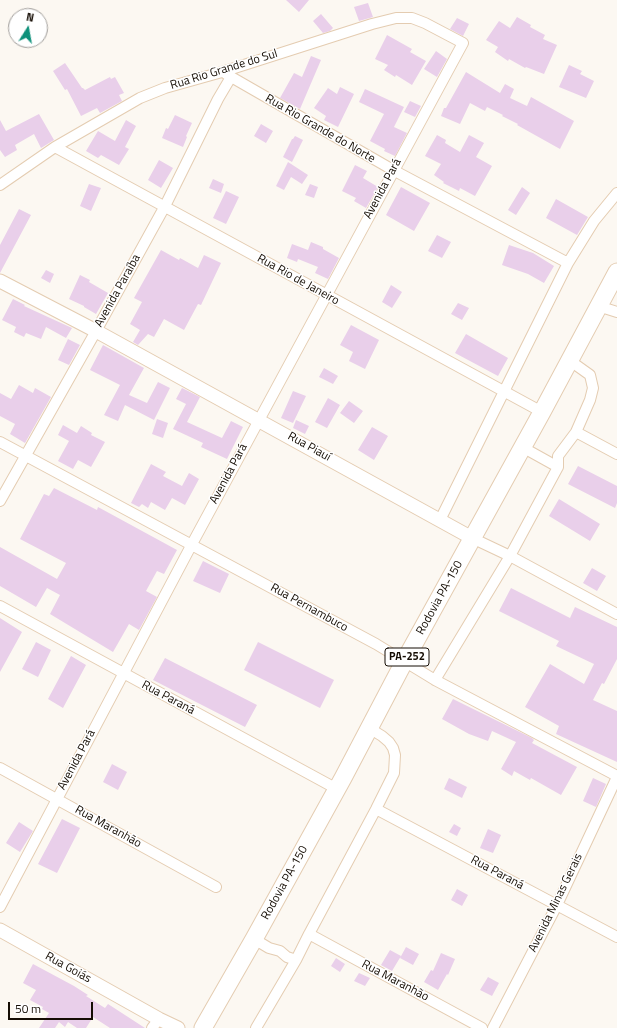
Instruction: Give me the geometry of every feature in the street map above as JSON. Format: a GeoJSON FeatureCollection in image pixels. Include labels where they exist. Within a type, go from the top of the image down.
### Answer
{"type":"FeatureCollection","features":[{"type":"Feature","properties":{"kind":"highway","name":"Rodovia PA-150"},"geometry":{"type":"LineString","coordinates":[[203,1028],[337,789],[404,662],[542,412],[617,272]]}},
{"type":"Feature","properties":{"kind":"street","name":"Rua Rio Grande do Sul"},"geometry":{"type":"LineString","coordinates":[[0,185],[56,147],[140,98],[165,88],[222,72],[372,24],[396,18],[412,18],[463,43]]}},
{"type":"Feature","properties":{"kind":"street","name":"Avenida Pará"},"geometry":{"type":"LineString","coordinates":[[0,907],[192,544],[463,43]]}},
{"type":"Feature","properties":{"kind":"street","name":"Rua Rio Grande do Norte"},"geometry":{"type":"LineString","coordinates":[[222,72],[393,170],[568,263]]}},
{"type":"Feature","properties":{"kind":"street","name":"Avenida Paraíba"},"geometry":{"type":"LineString","coordinates":[[0,501],[165,206],[218,99],[231,77]]}},
{"type":"Feature","properties":{"kind":"street","name":"Rua Rio de Janeiro"},"geometry":{"type":"LineString","coordinates":[[56,147],[542,412]]}},
{"type":"Feature","properties":{"kind":"street"},"geometry":{"type":"LineString","coordinates":[[440,520],[568,263],[594,220],[617,193]]}},
{"type":"Feature","properties":{"kind":"street","name":"Rua Piauí"},"geometry":{"type":"LineString","coordinates":[[0,281],[96,331],[472,538],[510,556],[617,614]]}},
{"type":"Feature","properties":{"kind":"street"},"geometry":{"type":"LineString","coordinates":[[598,306],[617,312]]}},
{"type":"Feature","properties":{"kind":"street"},"geometry":{"type":"LineString","coordinates":[[435,680],[510,556],[558,466],[558,456],[576,432],[590,400],[593,388],[590,375],[569,360]]}},
{"type":"Feature","properties":{"kind":"street"},"geometry":{"type":"LineString","coordinates":[[576,432],[617,454]]}},
{"type":"Feature","properties":{"kind":"street","name":"Rua Pernambuco"},"geometry":{"type":"LineString","coordinates":[[0,442],[192,544],[376,644],[435,680],[617,777]]}},
{"type":"Feature","properties":{"kind":"street"},"geometry":{"type":"LineString","coordinates":[[522,447],[558,466]]}},
{"type":"Feature","properties":{"kind":"street","name":"Rua Paraná"},"geometry":{"type":"LineString","coordinates":[[0,606],[337,789]]}},
{"type":"Feature","properties":{"kind":"street"},"geometry":{"type":"LineString","coordinates":[[256,1028],[296,960],[394,773],[395,756],[393,748],[382,736],[369,728]]}},
{"type":"Feature","properties":{"kind":"street","name":"Rua Maranhão"},"geometry":{"type":"LineString","coordinates":[[0,768],[216,887]]}},
{"type":"Feature","properties":{"kind":"street","name":"Avenida Minas Gerais"},"geometry":{"type":"LineString","coordinates":[[493,1028],[557,905],[617,777]]}},
{"type":"Feature","properties":{"kind":"street","name":"Rua Paraná"},"geometry":{"type":"LineString","coordinates":[[376,809],[617,937]]}},
{"type":"Feature","properties":{"kind":"street","name":"Rua Goiás"},"geometry":{"type":"LineString","coordinates":[[0,930],[156,1024],[178,1028]]}},
{"type":"Feature","properties":{"kind":"street","name":"Rua Maranhão"},"geometry":{"type":"LineString","coordinates":[[309,934],[482,1028]]}},
{"type":"Feature","properties":{"kind":"street"},"geometry":{"type":"LineString","coordinates":[[254,939],[269,948],[280,951],[287,957],[296,960]]}},
{"type":"Feature","properties":{"kind":"building"},"geometry":{"type":"Polygon","coordinates":[[[286,0],[309,0],[299,12],[286,0]]]}},
{"type":"Feature","properties":{"kind":"building"},"geometry":{"type":"Polygon","coordinates":[[[368,3],[373,17],[359,21],[354,7],[368,3]]]}},
{"type":"Feature","properties":{"kind":"building"},"geometry":{"type":"Polygon","coordinates":[[[321,14],[333,28],[330,31],[323,33],[313,21],[321,14]]]}},
{"type":"Feature","properties":{"kind":"building"},"geometry":{"type":"Polygon","coordinates":[[[517,17],[531,25],[530,27],[545,35],[543,39],[557,45],[544,74],[526,67],[525,68],[509,59],[508,61],[495,52],[498,47],[486,40],[499,21],[510,28],[517,17]]]}},
{"type":"Feature","properties":{"kind":"building"},"geometry":{"type":"Polygon","coordinates":[[[457,18],[469,24],[463,36],[450,29],[457,18]]]}},
{"type":"Feature","properties":{"kind":"building"},"geometry":{"type":"Polygon","coordinates":[[[387,35],[412,49],[410,52],[426,61],[412,85],[396,75],[395,77],[384,70],[388,65],[375,59],[387,35]]]}},
{"type":"Feature","properties":{"kind":"building"},"geometry":{"type":"Polygon","coordinates":[[[436,51],[447,59],[437,77],[424,69],[436,51]]]}},
{"type":"Feature","properties":{"kind":"building"},"geometry":{"type":"Polygon","coordinates":[[[311,56],[321,60],[300,109],[280,98],[294,73],[302,77],[311,56]]]}},
{"type":"Feature","properties":{"kind":"building"},"geometry":{"type":"Polygon","coordinates":[[[65,63],[82,88],[85,90],[110,77],[111,79],[115,77],[124,93],[119,95],[122,101],[100,113],[97,108],[81,116],[67,89],[65,90],[53,71],[65,63]]]}},
{"type":"Feature","properties":{"kind":"building"},"geometry":{"type":"Polygon","coordinates":[[[569,65],[582,71],[580,74],[594,81],[586,98],[559,87],[569,65]]]}},
{"type":"Feature","properties":{"kind":"building"},"geometry":{"type":"Polygon","coordinates":[[[466,72],[500,93],[505,84],[514,89],[510,98],[527,106],[531,97],[574,121],[560,149],[487,107],[485,111],[470,103],[460,124],[441,116],[444,108],[446,108],[466,72]]]}},
{"type":"Feature","properties":{"kind":"building"},"geometry":{"type":"Polygon","coordinates":[[[340,87],[354,94],[338,127],[324,120],[326,116],[314,108],[328,88],[337,94],[340,87]]]}},
{"type":"Feature","properties":{"kind":"building"},"geometry":{"type":"Polygon","coordinates":[[[365,89],[404,107],[394,127],[407,133],[395,156],[384,151],[385,149],[370,141],[384,114],[359,102],[365,89]]]}},
{"type":"Feature","properties":{"kind":"building"},"geometry":{"type":"Polygon","coordinates":[[[410,101],[421,106],[415,117],[404,112],[410,101]]]}},
{"type":"Feature","properties":{"kind":"building"},"geometry":{"type":"Polygon","coordinates":[[[39,114],[54,140],[41,148],[34,134],[15,145],[17,150],[5,157],[0,150],[0,120],[6,131],[39,114]]]}},
{"type":"Feature","properties":{"kind":"building"},"geometry":{"type":"Polygon","coordinates":[[[175,115],[192,123],[183,147],[162,138],[166,128],[168,129],[175,115]]]}},
{"type":"Feature","properties":{"kind":"building"},"geometry":{"type":"Polygon","coordinates":[[[126,120],[136,126],[125,147],[129,149],[119,165],[101,155],[98,158],[86,151],[98,131],[115,141],[126,120]]]}},
{"type":"Feature","properties":{"kind":"building"},"geometry":{"type":"Polygon","coordinates":[[[261,124],[273,131],[266,143],[254,136],[261,124]]]}},
{"type":"Feature","properties":{"kind":"building"},"geometry":{"type":"Polygon","coordinates":[[[437,135],[446,140],[445,143],[460,152],[469,135],[484,143],[476,157],[492,166],[475,196],[460,188],[459,191],[443,183],[444,182],[434,175],[441,164],[425,156],[437,135]]]}},
{"type":"Feature","properties":{"kind":"building"},"geometry":{"type":"Polygon","coordinates":[[[295,136],[303,140],[292,162],[283,157],[295,136]]]}},
{"type":"Feature","properties":{"kind":"building"},"geometry":{"type":"Polygon","coordinates":[[[159,160],[173,168],[161,188],[148,180],[159,160]]]}},
{"type":"Feature","properties":{"kind":"building"},"geometry":{"type":"Polygon","coordinates":[[[288,162],[308,175],[302,184],[291,177],[284,190],[276,186],[288,162]]]}},
{"type":"Feature","properties":{"kind":"building"},"geometry":{"type":"Polygon","coordinates":[[[355,165],[367,171],[363,178],[378,187],[366,208],[354,201],[356,198],[342,191],[355,165]]]}},
{"type":"Feature","properties":{"kind":"building"},"geometry":{"type":"Polygon","coordinates":[[[213,179],[224,184],[221,193],[209,188],[213,179]]]}},
{"type":"Feature","properties":{"kind":"building"},"geometry":{"type":"Polygon","coordinates":[[[89,184],[101,188],[91,211],[80,206],[89,184]]]}},
{"type":"Feature","properties":{"kind":"building"},"geometry":{"type":"Polygon","coordinates":[[[310,184],[318,187],[314,198],[305,195],[310,184]]]}},
{"type":"Feature","properties":{"kind":"building"},"geometry":{"type":"Polygon","coordinates":[[[401,187],[430,203],[414,231],[386,215],[401,187]]]}},
{"type":"Feature","properties":{"kind":"building"},"geometry":{"type":"Polygon","coordinates":[[[522,187],[530,193],[516,215],[508,210],[522,187]]]}},
{"type":"Feature","properties":{"kind":"building"},"geometry":{"type":"Polygon","coordinates":[[[226,191],[239,197],[226,224],[213,218],[226,191]]]}},
{"type":"Feature","properties":{"kind":"building"},"geometry":{"type":"Polygon","coordinates":[[[556,199],[588,217],[577,235],[546,218],[556,199]]]}},
{"type":"Feature","properties":{"kind":"building"},"geometry":{"type":"Polygon","coordinates":[[[19,209],[31,215],[0,273],[0,245],[19,209]]]}},
{"type":"Feature","properties":{"kind":"building"},"geometry":{"type":"Polygon","coordinates":[[[437,235],[451,242],[442,258],[428,251],[437,235]]]}},
{"type":"Feature","properties":{"kind":"building"},"geometry":{"type":"Polygon","coordinates":[[[311,242],[323,247],[323,249],[339,258],[328,279],[315,273],[318,267],[298,259],[297,262],[287,258],[292,244],[308,250],[311,242]]]}},
{"type":"Feature","properties":{"kind":"building"},"geometry":{"type":"Polygon","coordinates":[[[509,245],[533,253],[554,266],[544,283],[528,274],[502,265],[509,245]]]}},
{"type":"Feature","properties":{"kind":"building"},"geometry":{"type":"Polygon","coordinates":[[[161,250],[198,268],[204,255],[221,263],[201,305],[198,304],[184,330],[164,319],[154,337],[148,334],[138,345],[133,342],[140,330],[130,324],[142,302],[134,298],[161,250]]]}},
{"type":"Feature","properties":{"kind":"building"},"geometry":{"type":"Polygon","coordinates":[[[46,270],[54,274],[50,283],[41,278],[46,270]]]}},
{"type":"Feature","properties":{"kind":"building"},"geometry":{"type":"Polygon","coordinates":[[[80,275],[90,280],[89,282],[108,293],[96,314],[69,299],[80,275]]]}},
{"type":"Feature","properties":{"kind":"building"},"geometry":{"type":"Polygon","coordinates":[[[391,285],[402,292],[392,308],[382,302],[391,285]]]}},
{"type":"Feature","properties":{"kind":"building"},"geometry":{"type":"Polygon","coordinates":[[[13,299],[25,305],[24,306],[72,328],[66,338],[46,327],[41,339],[26,333],[24,337],[14,332],[16,327],[2,320],[13,299]]]}},
{"type":"Feature","properties":{"kind":"building"},"geometry":{"type":"Polygon","coordinates":[[[458,303],[469,308],[462,320],[451,314],[458,303]]]}},
{"type":"Feature","properties":{"kind":"building"},"geometry":{"type":"Polygon","coordinates":[[[351,325],[379,340],[365,369],[349,361],[353,352],[340,345],[351,325]]]}},
{"type":"Feature","properties":{"kind":"building"},"geometry":{"type":"Polygon","coordinates":[[[466,334],[508,358],[498,376],[455,353],[466,334]]]}},
{"type":"Feature","properties":{"kind":"building"},"geometry":{"type":"Polygon","coordinates":[[[68,339],[80,345],[69,365],[58,360],[68,339]]]}},
{"type":"Feature","properties":{"kind":"building"},"geometry":{"type":"Polygon","coordinates":[[[103,345],[144,368],[129,395],[147,403],[158,382],[170,388],[154,420],[125,405],[118,421],[104,415],[120,385],[90,370],[103,345]]]}},
{"type":"Feature","properties":{"kind":"building"},"geometry":{"type":"Polygon","coordinates":[[[324,368],[338,376],[333,384],[319,377],[324,368]]]}},
{"type":"Feature","properties":{"kind":"building"},"geometry":{"type":"Polygon","coordinates":[[[19,385],[33,393],[35,388],[51,397],[25,443],[10,434],[15,424],[0,416],[0,393],[11,399],[19,385]]]}},
{"type":"Feature","properties":{"kind":"building"},"geometry":{"type":"Polygon","coordinates":[[[182,388],[200,397],[187,422],[222,438],[231,421],[243,427],[227,459],[201,447],[203,443],[173,429],[186,404],[176,399],[182,388]]]}},
{"type":"Feature","properties":{"kind":"building"},"geometry":{"type":"Polygon","coordinates":[[[293,391],[306,396],[293,423],[281,418],[293,391]]]}},
{"type":"Feature","properties":{"kind":"building"},"geometry":{"type":"Polygon","coordinates":[[[328,398],[340,405],[327,428],[315,422],[328,398]]]}},
{"type":"Feature","properties":{"kind":"building"},"geometry":{"type":"Polygon","coordinates":[[[349,401],[363,411],[354,423],[340,413],[349,401]]]}},
{"type":"Feature","properties":{"kind":"building"},"geometry":{"type":"Polygon","coordinates":[[[157,419],[168,423],[163,438],[152,434],[157,419]]]}},
{"type":"Feature","properties":{"kind":"building"},"geometry":{"type":"Polygon","coordinates":[[[296,420],[309,426],[305,434],[293,428],[296,420]]]}},
{"type":"Feature","properties":{"kind":"building"},"geometry":{"type":"Polygon","coordinates":[[[63,425],[77,433],[81,426],[92,433],[91,435],[105,442],[91,467],[78,460],[73,469],[58,461],[69,441],[58,435],[63,425]]]}},
{"type":"Feature","properties":{"kind":"building"},"geometry":{"type":"Polygon","coordinates":[[[372,427],[388,436],[374,460],[358,450],[372,427]]]}},
{"type":"Feature","properties":{"kind":"building"},"geometry":{"type":"Polygon","coordinates":[[[151,464],[166,472],[163,476],[182,486],[189,473],[199,479],[185,505],[172,498],[165,510],[151,502],[148,508],[142,504],[139,507],[131,503],[151,464]]]}},
{"type":"Feature","properties":{"kind":"building"},"geometry":{"type":"Polygon","coordinates":[[[578,466],[617,486],[617,503],[615,508],[568,484],[578,466]]]}},
{"type":"Feature","properties":{"kind":"building"},"geometry":{"type":"Polygon","coordinates":[[[54,488],[97,510],[98,507],[177,550],[164,574],[157,571],[146,591],[157,597],[139,630],[129,624],[113,652],[50,614],[60,595],[47,588],[36,607],[0,586],[0,547],[57,579],[66,563],[20,539],[44,494],[49,496],[54,488]]]}},
{"type":"Feature","properties":{"kind":"building"},"geometry":{"type":"Polygon","coordinates":[[[559,499],[600,524],[590,541],[549,516],[559,499]]]}},
{"type":"Feature","properties":{"kind":"building"},"geometry":{"type":"Polygon","coordinates":[[[203,561],[229,574],[220,593],[193,581],[203,561]]]}},
{"type":"Feature","properties":{"kind":"building"},"geometry":{"type":"Polygon","coordinates":[[[592,568],[606,576],[597,591],[583,583],[592,568]]]}},
{"type":"Feature","properties":{"kind":"building"},"geometry":{"type":"Polygon","coordinates":[[[511,588],[570,618],[575,607],[617,627],[617,659],[604,684],[602,683],[593,700],[617,711],[617,762],[556,734],[559,726],[525,707],[550,664],[584,684],[594,664],[556,646],[559,641],[499,611],[511,588]]]}},
{"type":"Feature","properties":{"kind":"building"},"geometry":{"type":"Polygon","coordinates":[[[0,618],[22,632],[0,672],[0,618]]]}},
{"type":"Feature","properties":{"kind":"building"},"geometry":{"type":"Polygon","coordinates":[[[36,642],[51,650],[38,677],[22,669],[36,642]]]}},
{"type":"Feature","properties":{"kind":"building"},"geometry":{"type":"Polygon","coordinates":[[[258,642],[334,680],[320,708],[244,670],[258,642]]]}},
{"type":"Feature","properties":{"kind":"building"},"geometry":{"type":"Polygon","coordinates":[[[71,656],[86,665],[63,708],[48,699],[71,656]]]}},
{"type":"Feature","properties":{"kind":"building"},"geometry":{"type":"Polygon","coordinates":[[[165,658],[257,705],[245,727],[153,680],[165,658]]]}},
{"type":"Feature","properties":{"kind":"building"},"geometry":{"type":"Polygon","coordinates":[[[453,699],[532,738],[534,740],[532,743],[577,767],[561,795],[531,778],[530,780],[514,771],[512,776],[501,769],[516,742],[492,731],[488,741],[469,734],[442,719],[453,699]]]}},
{"type":"Feature","properties":{"kind":"building"},"geometry":{"type":"Polygon","coordinates":[[[112,764],[127,772],[118,790],[103,782],[112,764]]]}},
{"type":"Feature","properties":{"kind":"building"},"geometry":{"type":"Polygon","coordinates":[[[449,778],[467,787],[462,798],[444,789],[449,778]]]}},
{"type":"Feature","properties":{"kind":"building"},"geometry":{"type":"Polygon","coordinates":[[[593,778],[606,784],[596,807],[583,801],[593,778]]]}},
{"type":"Feature","properties":{"kind":"building"},"geometry":{"type":"Polygon","coordinates":[[[62,819],[80,828],[57,873],[38,864],[62,819]]]}},
{"type":"Feature","properties":{"kind":"building"},"geometry":{"type":"Polygon","coordinates":[[[19,822],[33,831],[20,852],[6,843],[19,822]]]}},
{"type":"Feature","properties":{"kind":"building"},"geometry":{"type":"Polygon","coordinates":[[[454,824],[461,828],[457,836],[449,832],[454,824]]]}},
{"type":"Feature","properties":{"kind":"building"},"geometry":{"type":"Polygon","coordinates":[[[488,829],[501,835],[493,853],[480,848],[488,829]]]}},
{"type":"Feature","properties":{"kind":"building"},"geometry":{"type":"Polygon","coordinates":[[[457,889],[468,895],[462,906],[451,900],[457,889]]]}},
{"type":"Feature","properties":{"kind":"building"},"geometry":{"type":"Polygon","coordinates":[[[406,947],[419,954],[413,965],[400,958],[406,947]]]}},
{"type":"Feature","properties":{"kind":"building"},"geometry":{"type":"Polygon","coordinates":[[[390,950],[401,956],[392,971],[381,965],[390,950]]]}},
{"type":"Feature","properties":{"kind":"building"},"geometry":{"type":"Polygon","coordinates":[[[441,953],[455,959],[448,975],[447,974],[438,990],[424,982],[431,970],[433,971],[441,953]]]}},
{"type":"Feature","properties":{"kind":"building"},"geometry":{"type":"Polygon","coordinates":[[[336,958],[345,964],[340,972],[331,966],[336,958]]]}},
{"type":"Feature","properties":{"kind":"building"},"geometry":{"type":"Polygon","coordinates":[[[33,964],[74,986],[88,995],[86,996],[105,1008],[108,1004],[145,1028],[110,1028],[93,1017],[86,1028],[77,1028],[68,1022],[65,1027],[59,1022],[55,1028],[39,1028],[49,1013],[42,1009],[43,1007],[30,1000],[36,990],[23,983],[33,964]]]}},
{"type":"Feature","properties":{"kind":"building"},"geometry":{"type":"Polygon","coordinates":[[[359,973],[370,978],[365,986],[354,981],[359,973]]]}},
{"type":"Feature","properties":{"kind":"building"},"geometry":{"type":"Polygon","coordinates":[[[488,977],[499,983],[492,996],[480,990],[488,977]]]}}]}
